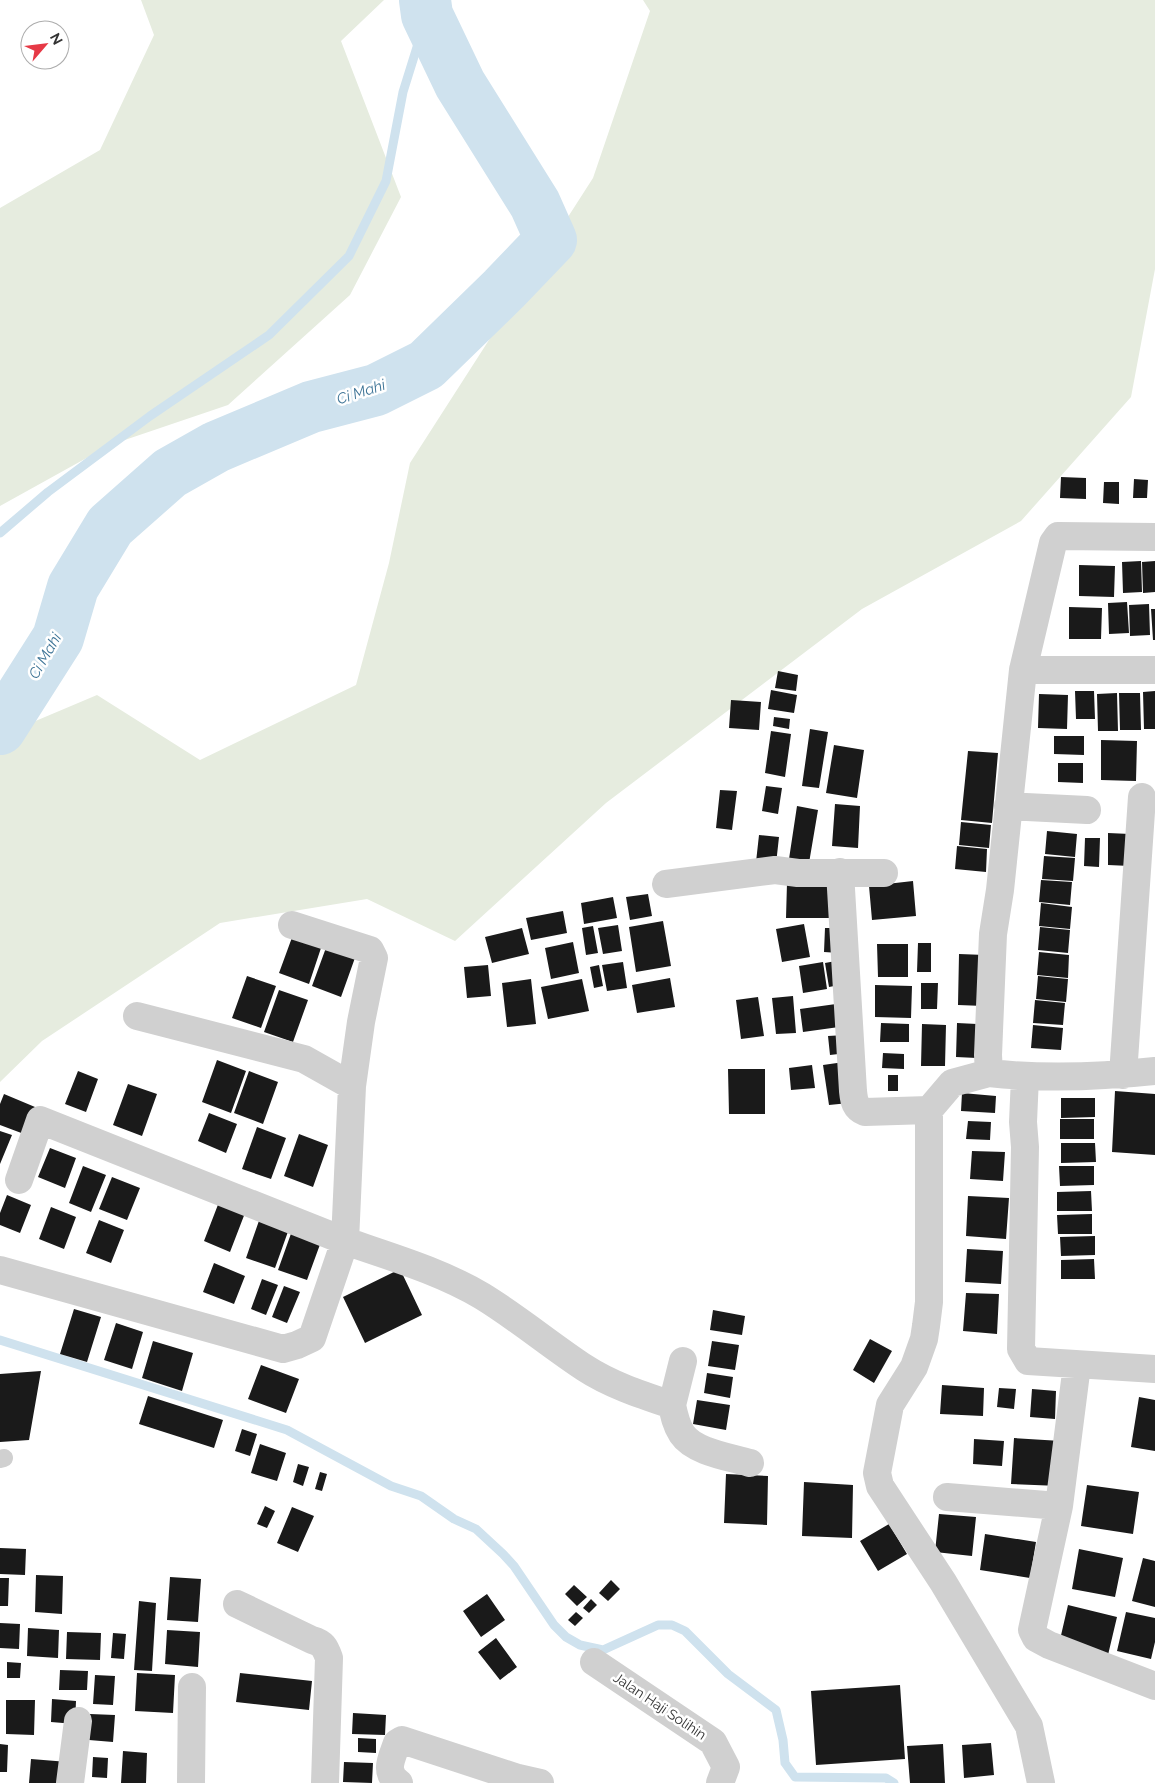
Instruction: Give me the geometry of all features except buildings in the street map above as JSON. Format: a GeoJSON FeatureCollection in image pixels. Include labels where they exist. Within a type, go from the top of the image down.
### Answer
{"type":"FeatureCollection","features":[{"type":"Feature","properties":{"kind":"street"},"geometry":{"type":"LineString","coordinates":[[989,1073],[993,934],[1000,890],[1023,670],[1053,542],[1058,536],[1155,537]]}},
{"type":"Feature","properties":{"kind":"street"},"geometry":{"type":"LineString","coordinates":[[1023,670],[1155,670]]}},
{"type":"Feature","properties":{"kind":"street"},"geometry":{"type":"LineString","coordinates":[[1123,1075],[1142,797]]}},
{"type":"Feature","properties":{"kind":"street"},"geometry":{"type":"LineString","coordinates":[[1008,806],[1087,810]]}},
{"type":"Feature","properties":{"kind":"street"},"geometry":{"type":"LineString","coordinates":[[666,884],[775,870],[798,873],[884,873]]}},
{"type":"Feature","properties":{"kind":"street"},"geometry":{"type":"LineString","coordinates":[[840,872],[854,1103],[858,1109],[865,1112],[929,1110]]}},
{"type":"Feature","properties":{"kind":"street"},"geometry":{"type":"LineString","coordinates":[[0,1270],[283,1349],[298,1345],[312,1338],[345,1241],[352,1086],[361,1022],[374,958],[370,950],[292,925]]}},
{"type":"Feature","properties":{"kind":"street"},"geometry":{"type":"LineString","coordinates":[[137,1016],[304,1060],[352,1086]]}},
{"type":"Feature","properties":{"kind":"street"},"geometry":{"type":"LineString","coordinates":[[1041,1783],[1029,1726],[943,1582],[880,1486],[877,1472],[890,1406],[917,1360],[926,1326],[929,1302],[929,1110],[952,1083],[989,1073],[1025,1077],[1123,1075],[1155,1071]]}},
{"type":"Feature","properties":{"kind":"street"},"geometry":{"type":"LineString","coordinates":[[1025,1077],[1020,1349],[1023,1356],[1028,1361],[1155,1369]]}},
{"type":"Feature","properties":{"kind":"street"},"geometry":{"type":"LineString","coordinates":[[19,1180],[40,1120],[345,1241],[430,1271],[481,1296],[526,1325],[586,1368],[634,1392],[672,1405]]}},
{"type":"Feature","properties":{"kind":"street"},"geometry":{"type":"LineString","coordinates":[[683,1361],[672,1405],[675,1421],[682,1435],[690,1442],[708,1451],[750,1463]]}},
{"type":"Feature","properties":{"kind":"street"},"geometry":{"type":"LineString","coordinates":[[1077,1365],[1059,1506],[1032,1630],[1036,1638],[1049,1645],[1155,1686]]}},
{"type":"Feature","properties":{"kind":"street"},"geometry":{"type":"LineString","coordinates":[[946,1497],[1059,1506]]}},
{"type":"Feature","properties":{"kind":"street"},"geometry":{"type":"LineString","coordinates":[[237,1604],[312,1640],[321,1642],[326,1647],[329,1658],[325,1783]]}},
{"type":"Feature","properties":{"kind":"street","name":"Jalan Haji Solihin"},"geometry":{"type":"LineString","coordinates":[[594,1662],[713,1742],[726,1767],[720,1783]]}},
{"type":"Feature","properties":{"kind":"street"},"geometry":{"type":"LineString","coordinates":[[191,1783],[192,1687]]}},
{"type":"Feature","properties":{"kind":"street"},"geometry":{"type":"LineString","coordinates":[[70,1783],[78,1721]]}},
{"type":"Feature","properties":{"kind":"street"},"geometry":{"type":"LineString","coordinates":[[400,1783],[391,1776],[389,1767],[397,1743],[402,1740],[518,1778],[540,1783]]}},
{"type":"Feature","properties":{"kind":"shaded area"},"geometry":{"type":"Polygon","coordinates":[[[141,0],[384,0],[341,41],[401,197],[350,295],[228,405],[110,445],[0,506],[0,208],[100,150],[154,35],[141,0]]]}},
{"type":"Feature","properties":{"kind":"shaded area"},"geometry":{"type":"Polygon","coordinates":[[[643,0],[1155,0],[1155,269],[1131,397],[1021,521],[862,609],[606,803],[455,941],[367,899],[220,923],[42,1041],[0,1082],[0,736],[97,695],[200,760],[356,685],[389,563],[410,463],[593,178],[650,11],[643,0]]]}},
{"type":"Feature","properties":{"kind":"waterway","name":"Ci Mahi"},"geometry":{"type":"LineString","coordinates":[[0,729],[58,638],[73,587],[110,526],[170,473],[216,447],[311,407],[376,390],[426,365],[551,240],[535,204],[460,84],[427,15],[425,0]]}},
{"type":"Feature","properties":{"kind":"waterway"},"geometry":{"type":"LineString","coordinates":[[0,533],[48,492],[150,416],[269,335],[349,256],[386,181],[403,92],[427,15]]}},
{"type":"Feature","properties":{"kind":"waterway"},"geometry":{"type":"LineString","coordinates":[[0,1340],[287,1430],[391,1486],[421,1496],[454,1519],[476,1529],[503,1554],[514,1566],[554,1625],[566,1637],[580,1645],[603,1650],[658,1625],[672,1625],[685,1631],[728,1674],[776,1710],[783,1740],[785,1763],[795,1777],[886,1778],[894,1783]]}}]}
